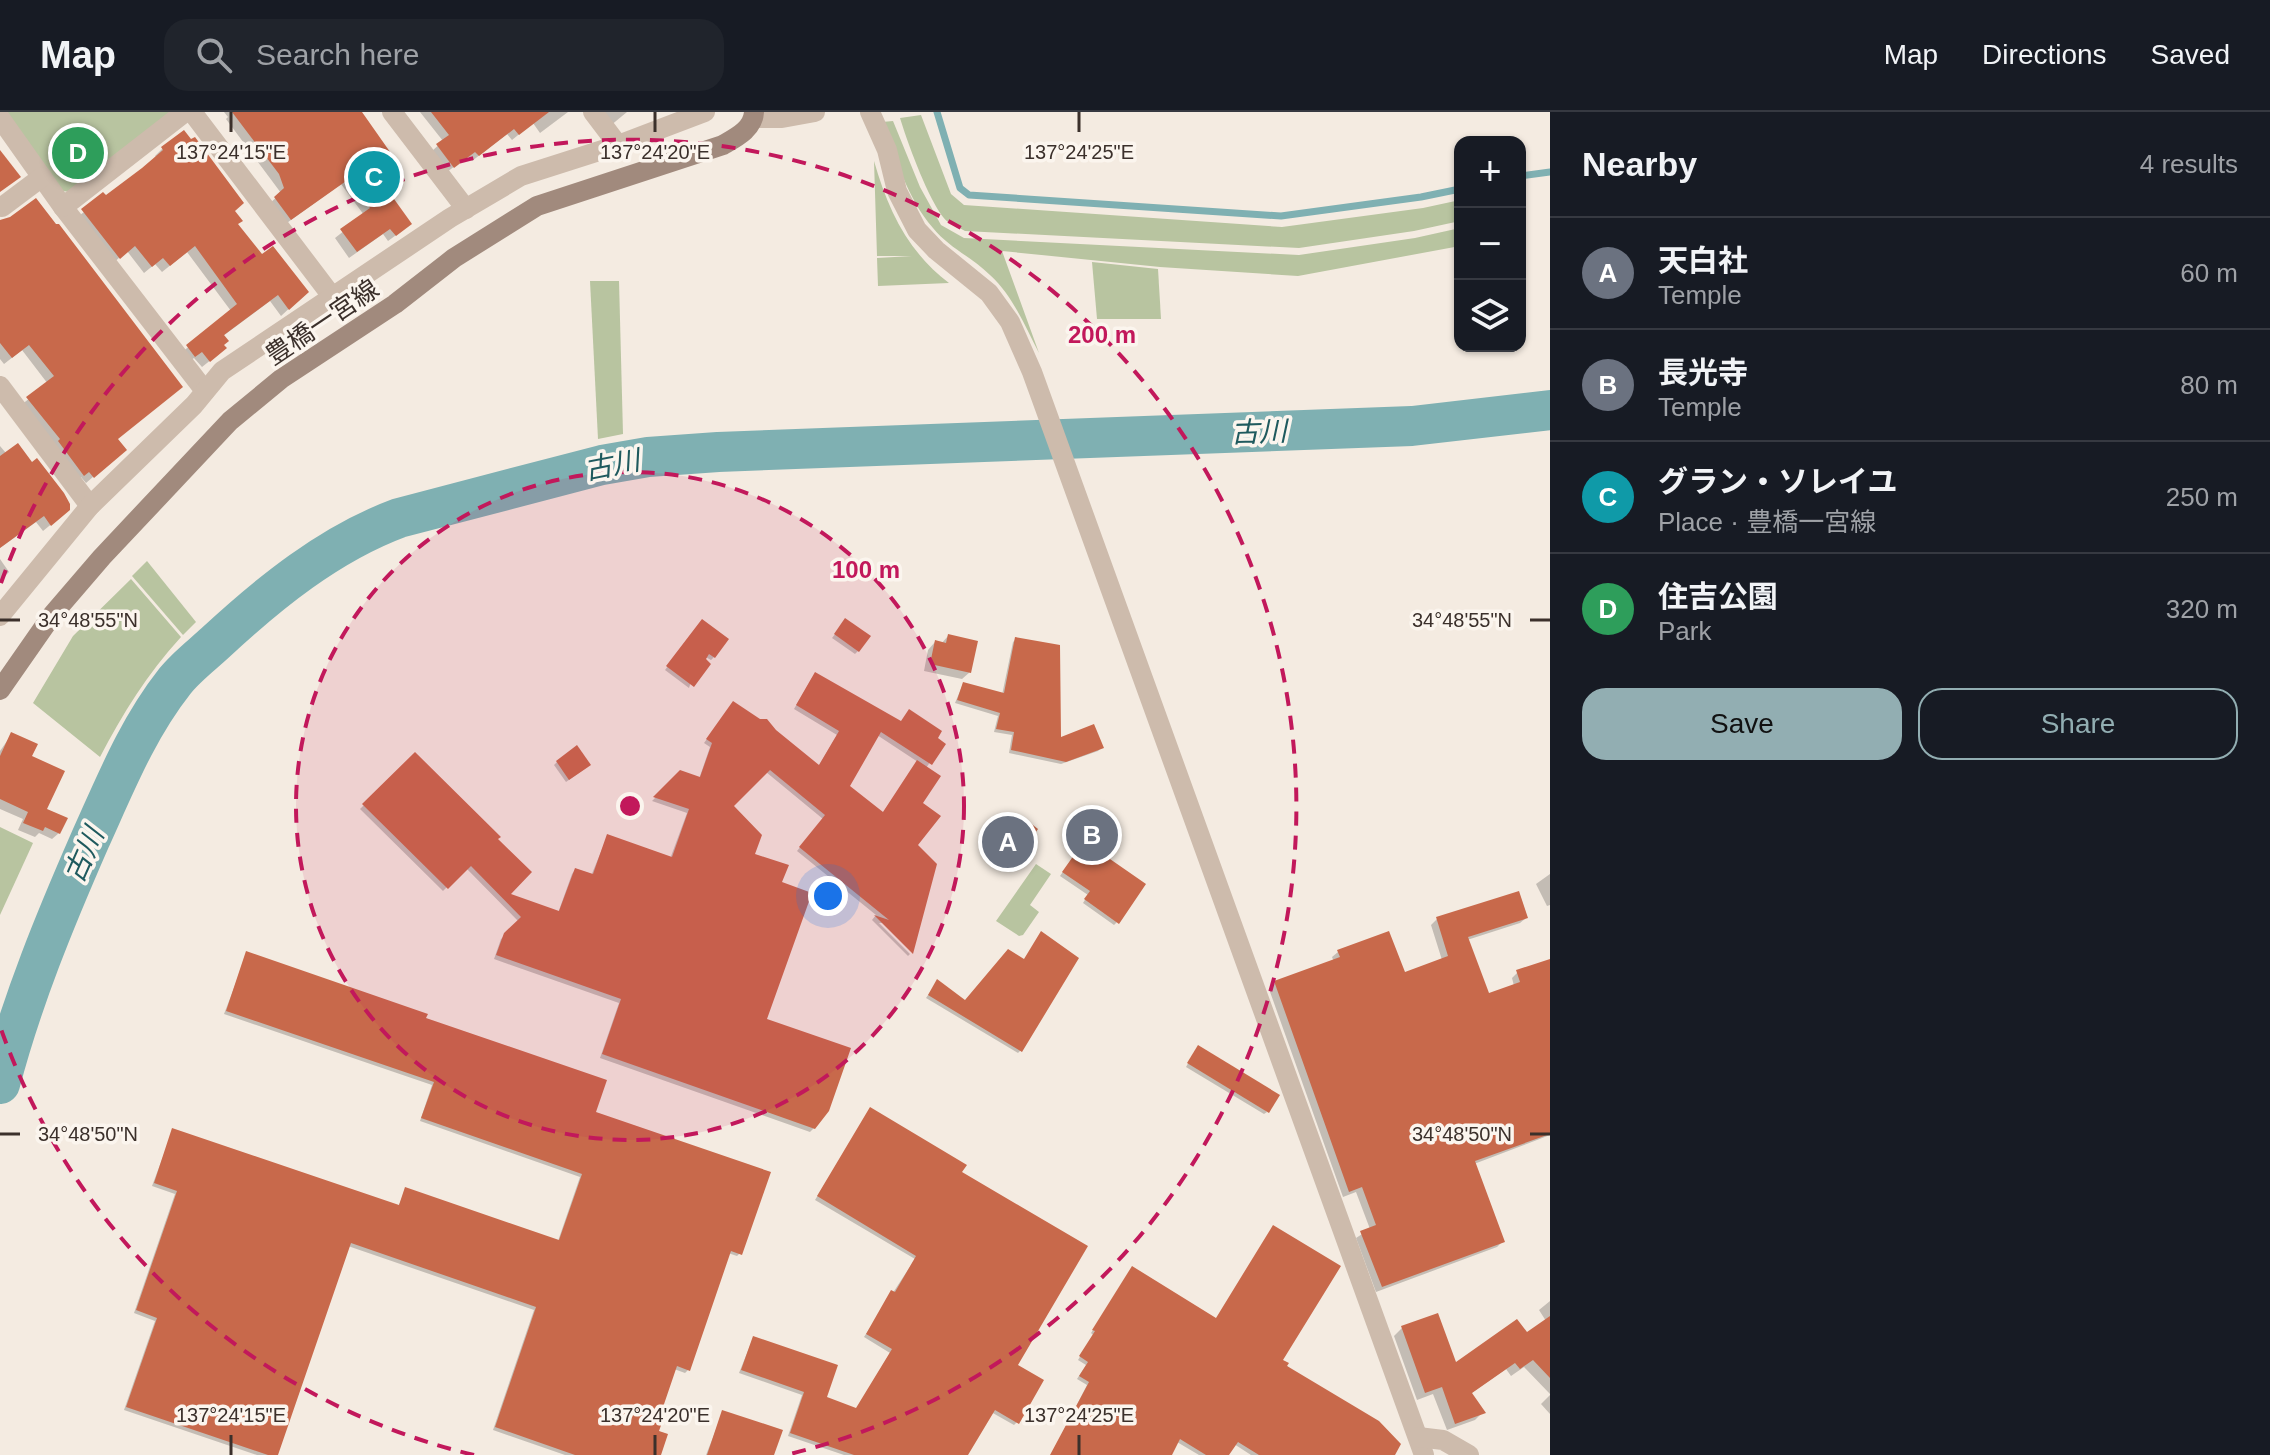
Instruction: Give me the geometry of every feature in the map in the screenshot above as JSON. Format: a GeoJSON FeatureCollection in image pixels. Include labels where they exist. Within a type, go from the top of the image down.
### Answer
{"type":"FeatureCollection","features":[{"type":"Feature","properties":{"kind":"main road","name":"豊橋一宮線"},"geometry":{"type":"LineString","coordinates":[[2,684],[53,614],[102,557],[230,421],[281,379],[395,304],[454,258],[537,206],[723,145],[745,132],[754,115]]}},
{"type":"Feature","properties":{"kind":"street"},"geometry":{"type":"LineString","coordinates":[[63,207],[185,112]]}},
{"type":"Feature","properties":{"kind":"street"},"geometry":{"type":"LineString","coordinates":[[192,112],[334,299]]}},
{"type":"Feature","properties":{"kind":"street"},"geometry":{"type":"LineString","coordinates":[[392,112],[466,209]]}},
{"type":"Feature","properties":{"kind":"street"},"geometry":{"type":"LineString","coordinates":[[593,112],[618,145]]}},
{"type":"Feature","properties":{"kind":"street"},"geometry":{"type":"LineString","coordinates":[[0,616],[90,506],[194,405],[222,371],[466,209],[521,176],[618,145],[705,112]]}},
{"type":"Feature","properties":{"kind":"street"},"geometry":{"type":"LineString","coordinates":[[754,115],[782,118],[815,112]]}},
{"type":"Feature","properties":{"kind":"street"},"geometry":{"type":"LineString","coordinates":[[870,112],[881,134],[897,191],[909,217],[924,239],[978,282],[1000,307],[1021,345],[1421,1446],[1443,1440],[1469,1455]]}},
{"type":"Feature","properties":{"kind":"street"},"geometry":{"type":"LineString","coordinates":[[0,118],[63,207],[205,391]]}},
{"type":"Feature","properties":{"kind":"street"},"geometry":{"type":"LineString","coordinates":[[2,207],[42,177]]}},
{"type":"Feature","properties":{"kind":"street"},"geometry":{"type":"LineString","coordinates":[[0,386],[90,506]]}},
{"type":"Feature","properties":{"kind":"green space"},"geometry":{"type":"Polygon","coordinates":[[[1,112],[173,112],[72,192],[61,191],[1,112]]]}},
{"type":"Feature","properties":{"kind":"green space"},"geometry":{"type":"Polygon","coordinates":[[[921,115],[951,194],[964,205],[1282,227],[1454,201],[1454,222],[1299,248],[965,231],[948,222],[934,203],[900,118],[921,115]]]}},
{"type":"Feature","properties":{"kind":"green space"},"geometry":{"type":"Polygon","coordinates":[[[893,121],[920,187],[941,225],[964,238],[1299,255],[1454,229],[1454,247],[1298,276],[1160,267],[1002,251],[1039,353],[1018,312],[998,283],[939,235],[924,216],[903,177],[882,122],[893,121]]]}},
{"type":"Feature","properties":{"kind":"green space"},"geometry":{"type":"Polygon","coordinates":[[[874,161],[901,229],[922,258],[949,283],[878,286],[877,258],[912,256],[877,256],[874,161]]]}},
{"type":"Feature","properties":{"kind":"green space"},"geometry":{"type":"Polygon","coordinates":[[[1092,262],[1158,269],[1161,319],[1097,319],[1092,262]]]}},
{"type":"Feature","properties":{"kind":"green space"},"geometry":{"type":"Polygon","coordinates":[[[590,281],[619,281],[623,434],[598,439],[590,281]]]}},
{"type":"Feature","properties":{"kind":"green space"},"geometry":{"type":"Polygon","coordinates":[[[147,561],[196,622],[183,635],[132,576],[147,561]]]}},
{"type":"Feature","properties":{"kind":"green space"},"geometry":{"type":"Polygon","coordinates":[[[131,579],[181,637],[136,694],[100,757],[33,703],[73,636],[131,579]]]}},
{"type":"Feature","properties":{"kind":"green space"},"geometry":{"type":"Polygon","coordinates":[[[0,827],[33,843],[0,915],[0,827]]]}},
{"type":"Feature","properties":{"kind":"green space"},"geometry":{"type":"Polygon","coordinates":[[[1036,864],[1051,874],[1030,905],[1039,912],[1023,935],[1019,936],[996,921],[1036,864]]]}},
{"type":"Feature","properties":{"kind":"building"},"geometry":{"type":"Polygon","coordinates":[[[232,112],[362,112],[402,169],[398,172],[405,181],[389,192],[412,224],[396,236],[390,229],[357,252],[340,229],[370,208],[349,179],[291,220],[274,197],[284,188],[279,174],[232,112]]]}},
{"type":"Feature","properties":{"kind":"building"},"geometry":{"type":"Polygon","coordinates":[[[431,112],[549,112],[519,135],[514,129],[479,156],[475,152],[454,168],[436,144],[449,135],[431,112]]]}},
{"type":"Feature","properties":{"kind":"building"},"geometry":{"type":"Polygon","coordinates":[[[184,130],[191,139],[195,137],[244,203],[235,211],[243,221],[238,224],[262,254],[273,246],[309,292],[289,310],[278,295],[224,335],[229,341],[224,345],[227,348],[210,362],[202,352],[195,357],[186,345],[237,304],[195,246],[170,266],[163,258],[152,267],[135,246],[120,259],[81,209],[142,168],[163,150],[161,147],[184,130]]]}},
{"type":"Feature","properties":{"kind":"building"},"geometry":{"type":"Polygon","coordinates":[[[0,150],[21,177],[0,192],[0,150]]]}},
{"type":"Feature","properties":{"kind":"building"},"geometry":{"type":"Polygon","coordinates":[[[36,198],[183,387],[118,439],[127,450],[94,478],[89,472],[84,476],[58,441],[60,439],[26,397],[54,376],[29,345],[12,358],[0,343],[0,220],[10,217],[36,198]]]}},
{"type":"Feature","properties":{"kind":"building"},"geometry":{"type":"Polygon","coordinates":[[[18,443],[32,462],[37,458],[64,493],[70,510],[51,526],[44,516],[0,548],[0,456],[18,443]]]}},
{"type":"Feature","properties":{"kind":"building"},"geometry":{"type":"Polygon","coordinates":[[[845,618],[871,636],[859,652],[834,634],[845,618]]]}},
{"type":"Feature","properties":{"kind":"building"},"geometry":{"type":"Polygon","coordinates":[[[702,619],[729,639],[715,658],[709,654],[706,659],[711,664],[694,687],[666,666],[702,619]]]}},
{"type":"Feature","properties":{"kind":"building"},"geometry":{"type":"Polygon","coordinates":[[[948,634],[978,641],[971,673],[930,664],[935,640],[946,643],[948,634]]]}},
{"type":"Feature","properties":{"kind":"building"},"geometry":{"type":"Polygon","coordinates":[[[1015,637],[1060,645],[1061,737],[1094,724],[1104,748],[1066,762],[1011,750],[1014,732],[996,729],[1000,713],[957,700],[963,682],[1004,693],[1015,637]]]}},
{"type":"Feature","properties":{"kind":"building"},"geometry":{"type":"Polygon","coordinates":[[[815,672],[901,721],[909,709],[942,731],[938,738],[946,744],[932,765],[881,732],[850,786],[883,812],[917,760],[941,776],[923,803],[941,816],[918,845],[937,864],[913,954],[874,915],[889,920],[799,847],[825,815],[770,770],[734,806],[762,835],[755,854],[789,865],[782,882],[812,893],[767,1019],[851,1048],[829,1111],[815,1129],[602,1054],[621,999],[496,955],[504,933],[521,917],[471,866],[448,889],[362,804],[415,752],[532,872],[511,894],[559,911],[575,868],[593,874],[607,834],[672,857],[689,809],[653,797],[680,770],[700,777],[712,743],[706,739],[733,701],[760,719],[767,719],[819,765],[839,731],[796,705],[815,672]]]}},
{"type":"Feature","properties":{"kind":"building"},"geometry":{"type":"Polygon","coordinates":[[[11,732],[38,744],[32,756],[65,771],[47,809],[68,818],[60,834],[45,827],[43,831],[23,823],[28,812],[0,799],[0,756],[11,732]]]}},
{"type":"Feature","properties":{"kind":"building"},"geometry":{"type":"Polygon","coordinates":[[[577,745],[591,765],[569,780],[556,761],[577,745]]]}},
{"type":"Feature","properties":{"kind":"building"},"geometry":{"type":"Polygon","coordinates":[[[1020,815],[1038,829],[1026,846],[1007,833],[1020,815]]]}},
{"type":"Feature","properties":{"kind":"building"},"geometry":{"type":"Polygon","coordinates":[[[1084,841],[1146,884],[1119,924],[1084,899],[1090,891],[1062,872],[1084,841]]]}},
{"type":"Feature","properties":{"kind":"building"},"geometry":{"type":"Polygon","coordinates":[[[1519,891],[1528,918],[1468,937],[1489,993],[1520,982],[1516,970],[1550,959],[1550,1134],[1475,1161],[1505,1242],[1382,1287],[1360,1231],[1376,1225],[1362,1187],[1349,1192],[1274,981],[1340,957],[1337,950],[1389,931],[1405,972],[1448,956],[1436,917],[1519,891]]]}},
{"type":"Feature","properties":{"kind":"building"},"geometry":{"type":"Polygon","coordinates":[[[1041,931],[1079,958],[1022,1052],[928,995],[937,979],[965,1000],[1008,949],[1024,959],[1041,931]]]}},
{"type":"Feature","properties":{"kind":"building"},"geometry":{"type":"Polygon","coordinates":[[[246,951],[428,1014],[426,1018],[607,1080],[596,1112],[771,1172],[742,1255],[731,1251],[690,1371],[677,1366],[661,1413],[665,1414],[659,1431],[668,1434],[661,1455],[575,1455],[495,1427],[536,1307],[351,1243],[278,1455],[268,1455],[126,1407],[157,1318],[136,1310],[177,1191],[154,1183],[172,1128],[399,1205],[405,1187],[559,1240],[582,1174],[421,1118],[434,1082],[226,1011],[246,951]]]}},
{"type":"Feature","properties":{"kind":"building"},"geometry":{"type":"Polygon","coordinates":[[[1198,1045],[1280,1095],[1269,1113],[1187,1063],[1198,1045]]]}},
{"type":"Feature","properties":{"kind":"building"},"geometry":{"type":"Polygon","coordinates":[[[870,1107],[967,1165],[962,1172],[1088,1246],[1018,1365],[1044,1380],[1019,1424],[995,1410],[968,1455],[854,1455],[790,1433],[804,1392],[741,1370],[753,1336],[838,1365],[827,1397],[856,1408],[892,1349],[866,1334],[891,1290],[895,1292],[916,1256],[817,1196],[870,1107]]]}},
{"type":"Feature","properties":{"kind":"building"},"geometry":{"type":"Polygon","coordinates":[[[1273,1225],[1341,1266],[1283,1360],[1289,1363],[1287,1366],[1379,1421],[1401,1444],[1395,1455],[1259,1455],[1238,1442],[1229,1455],[1206,1455],[1180,1439],[1172,1455],[1050,1455],[1089,1382],[1079,1376],[1088,1362],[1079,1356],[1132,1266],[1216,1318],[1273,1225]]]}},
{"type":"Feature","properties":{"kind":"building"},"geometry":{"type":"Polygon","coordinates":[[[1438,1313],[1456,1362],[1517,1319],[1527,1332],[1550,1316],[1550,1378],[1533,1360],[1520,1369],[1515,1363],[1472,1393],[1486,1413],[1455,1424],[1442,1387],[1425,1393],[1401,1326],[1438,1313]]]}},
{"type":"Feature","properties":{"kind":"building"},"geometry":{"type":"Polygon","coordinates":[[[722,1410],[783,1430],[774,1455],[707,1455],[722,1410]]]}},
{"type":"Feature","properties":{"kind":"waterway"},"geometry":{"type":"LineString","coordinates":[[937,112],[960,188],[969,195],[1281,216],[1454,190]]}},
{"type":"Feature","properties":{"kind":"waterway"},"geometry":{"type":"LineString","coordinates":[[1526,175],[1550,172]]}},
{"type":"Feature","properties":{"kind":"waterway","name":"古川"},"geometry":{"type":"LineString","coordinates":[[0,1084],[29,991],[64,900],[128,758],[161,699],[189,666],[278,588],[348,541],[373,529],[399,518],[602,465],[648,457],[1412,426],[1550,410]]}},
{"type":"Feature","properties":{"kind":"place","name":"住吉公園"},"geometry":{"type":"Point","coordinates":[78,153]}},
{"type":"Feature","properties":{"kind":"place","name":"グラン・ソレイユ"},"geometry":{"type":"Point","coordinates":[374,177]}},
{"type":"Feature","properties":{"kind":"place","name":"長光寺"},"geometry":{"type":"Point","coordinates":[1092,835]}},
{"type":"Feature","properties":{"kind":"place","name":"天白社"},"geometry":{"type":"Point","coordinates":[1008,842]}}]}
